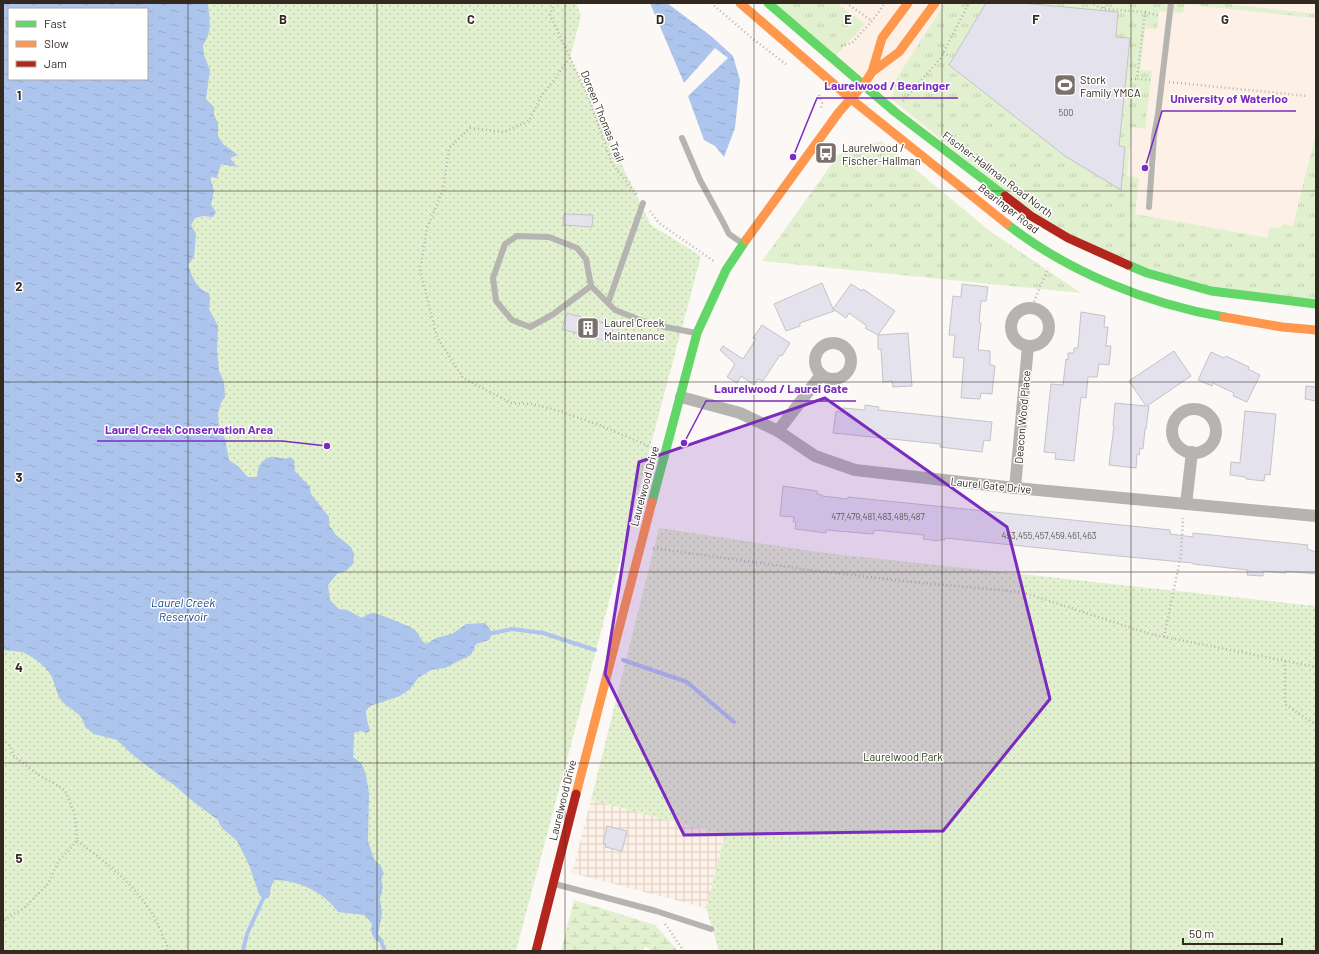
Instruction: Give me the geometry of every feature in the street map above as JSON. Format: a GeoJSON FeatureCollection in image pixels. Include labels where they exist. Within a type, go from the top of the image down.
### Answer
{"type":"FeatureCollection","features":[{"type":"Feature","properties":{"kind":"main road","name":"Bearinger Road"},"geometry":{"type":"LineString","coordinates":[[740,3],[851,99],[1024,237],[1055,256],[1078,269],[1132,293],[1206,314],[1282,327],[1316,330]]}},
{"type":"Feature","properties":{"kind":"main road"},"geometry":{"type":"LineString","coordinates":[[768,3],[864,84]]}},
{"type":"Feature","properties":{"kind":"main road","name":"Laurelwood Drive"},"geometry":{"type":"LineString","coordinates":[[536,951],[638,554],[697,333],[726,270],[839,112],[864,84],[872,72],[882,38],[908,3]]}},
{"type":"Feature","properties":{"kind":"main road","name":"Laurelwood Drive"},"geometry":{"type":"LineString","coordinates":[[872,72],[899,52],[935,3]]}},
{"type":"Feature","properties":{"kind":"main road","name":"Fischer-Hallman Road North"},"geometry":{"type":"LineString","coordinates":[[864,84],[895,112],[1031,216],[1068,238],[1147,273],[1211,291],[1316,304]]}},
{"type":"Feature","properties":{"kind":"street"},"geometry":{"type":"LineString","coordinates":[[1025,309],[1032,309],[1037,310],[1046,318],[1048,329],[1044,340],[1034,346],[1028,346],[1016,341],[1011,329],[1014,317],[1019,312],[1025,309]]}},
{"type":"Feature","properties":{"kind":"street","name":"Deacon Wood Place"},"geometry":{"type":"LineString","coordinates":[[1015,488],[1028,346]]}},
{"type":"Feature","properties":{"kind":"street"},"geometry":{"type":"LineString","coordinates":[[778,431],[821,376]]}},
{"type":"Feature","properties":{"kind":"street","name":"Laurel Gate Drive"},"geometry":{"type":"LineString","coordinates":[[681,397],[740,413],[778,431],[815,456],[855,470],[1015,488],[1316,516]]}},
{"type":"Feature","properties":{"kind":"street"},"geometry":{"type":"LineString","coordinates":[[1186,504],[1192,452]]}},
{"type":"Feature","properties":{"kind":"lane"},"geometry":{"type":"LineString","coordinates":[[1149,207],[1154,136],[1171,3]]}},
{"type":"Feature","properties":{"kind":"lane"},"geometry":{"type":"LineString","coordinates":[[682,138],[700,180],[729,234],[744,243]]}},
{"type":"Feature","properties":{"kind":"lane"},"geometry":{"type":"LineString","coordinates":[[608,303],[643,202]]}},
{"type":"Feature","properties":{"kind":"lane"},"geometry":{"type":"LineString","coordinates":[[591,286],[552,315],[530,326],[512,320],[496,301],[493,278],[505,244],[518,236],[549,237],[577,248],[586,259],[591,286],[615,310],[650,324],[697,333]]}},
{"type":"Feature","properties":{"kind":"lane"},"geometry":{"type":"LineString","coordinates":[[553,883],[656,911],[711,929]]}},
{"type":"Feature","properties":{"kind":"path","name":"Doreen Thomas Trail"},"geometry":{"type":"LineString","coordinates":[[554,3],[550,15],[588,96],[612,164],[659,222],[716,263]]}},
{"type":"Feature","properties":{"kind":"path"},"geometry":{"type":"LineString","coordinates":[[711,3],[791,68]]}},
{"type":"Feature","properties":{"kind":"path"},"geometry":{"type":"LineString","coordinates":[[846,3],[872,21]]}},
{"type":"Feature","properties":{"kind":"path"},"geometry":{"type":"LineString","coordinates":[[841,46],[852,43],[872,21],[885,3]]}},
{"type":"Feature","properties":{"kind":"path"},"geometry":{"type":"LineString","coordinates":[[895,112],[940,59],[969,3]]}},
{"type":"Feature","properties":{"kind":"path"},"geometry":{"type":"LineString","coordinates":[[1090,3],[1104,8],[1145,12],[1170,18]]}},
{"type":"Feature","properties":{"kind":"path"},"geometry":{"type":"LineString","coordinates":[[1104,3],[1104,8]]}},
{"type":"Feature","properties":{"kind":"path"},"geometry":{"type":"LineString","coordinates":[[1137,79],[1145,12]]}},
{"type":"Feature","properties":{"kind":"path"},"geometry":{"type":"LineString","coordinates":[[943,53],[950,56]]}},
{"type":"Feature","properties":{"kind":"path"},"geometry":{"type":"LineString","coordinates":[[1131,79],[1307,96]]}},
{"type":"Feature","properties":{"kind":"path"},"geometry":{"type":"LineString","coordinates":[[1032,309],[1048,267],[1055,256]]}},
{"type":"Feature","properties":{"kind":"path"},"geometry":{"type":"LineString","coordinates":[[1164,637],[1181,555],[1183,518]]}},
{"type":"Feature","properties":{"kind":"path"},"geometry":{"type":"LineString","coordinates":[[650,548],[912,582],[1022,592],[1150,634],[1316,667]]}},
{"type":"Feature","properties":{"kind":"path"},"geometry":{"type":"LineString","coordinates":[[1285,661],[1286,704],[1316,725]]}},
{"type":"Feature","properties":{"kind":"path"},"geometry":{"type":"LineString","coordinates":[[3,739],[10,746],[13,755],[37,774],[65,790],[75,816],[77,841],[58,862],[48,884],[24,908],[3,921]]}},
{"type":"Feature","properties":{"kind":"path"},"geometry":{"type":"LineString","coordinates":[[77,841],[102,859],[127,881],[150,910],[167,946],[166,951]]}},
{"type":"Feature","properties":{"kind":"path"},"geometry":{"type":"LineString","coordinates":[[656,911],[684,951]]}},
{"type":"Feature","properties":{"kind":"highlighted area"},"geometry":{"type":"Polygon","coordinates":[[[825,398],[1007,527],[1050,699],[943,831],[684,835],[605,674],[639,462],[825,398]]]}},
{"type":"Feature","properties":{"kind":"shaded area"},"geometry":{"type":"Polygon","coordinates":[[[769,3],[1316,3],[1316,307],[1040,220],[769,3]]]}},
{"type":"Feature","properties":{"kind":"shaded area"},"geometry":{"type":"Polygon","coordinates":[[[591,800],[725,835],[706,908],[572,873],[591,800]]]}},
{"type":"Feature","properties":{"kind":"green space"},"geometry":{"type":"Polygon","coordinates":[[[3,3],[576,3],[581,16],[570,58],[651,225],[701,256],[516,951],[3,951],[3,3]]]}},
{"type":"Feature","properties":{"kind":"green space"},"geometry":{"type":"Polygon","coordinates":[[[769,3],[836,3],[865,24],[835,56],[769,3]]]}},
{"type":"Feature","properties":{"kind":"green space"},"geometry":{"type":"Polygon","coordinates":[[[945,3],[986,3],[949,65],[1065,156],[1125,147],[1119,146],[1130,38],[1116,37],[1118,12],[1022,3],[1218,3],[1316,14],[1315,27],[1315,18],[1184,4],[1183,13],[1159,11],[1157,29],[1145,28],[1140,70],[1152,71],[1145,129],[1132,127],[1127,176],[1139,178],[1135,214],[1268,238],[1269,228],[1279,228],[1284,224],[1293,226],[1316,133],[1316,307],[1173,282],[1040,220],[892,99],[896,79],[945,3]]]}},
{"type":"Feature","properties":{"kind":"green space"},"geometry":{"type":"Polygon","coordinates":[[[881,141],[991,232],[1081,293],[762,261],[839,154],[881,141]]]}},
{"type":"Feature","properties":{"kind":"green space","name":"Laurelwood Park"},"geometry":{"type":"Polygon","coordinates":[[[659,528],[825,553],[1316,606],[1316,951],[719,951],[706,908],[725,835],[591,800],[659,528]]]}},
{"type":"Feature","properties":{"kind":"green space"},"geometry":{"type":"Polygon","coordinates":[[[574,900],[655,925],[678,951],[653,951],[645,946],[643,951],[561,951],[574,900]]]}},
{"type":"Feature","properties":{"kind":"water","name":"Laurel Creek Reservoir"},"geometry":{"type":"Polygon","coordinates":[[[3,3],[208,3],[209,30],[203,45],[204,55],[210,70],[206,99],[214,107],[214,115],[218,123],[218,136],[223,144],[238,155],[230,158],[237,167],[221,164],[217,178],[210,177],[214,191],[211,205],[216,212],[213,217],[203,216],[195,218],[191,225],[196,234],[194,257],[188,265],[198,286],[209,293],[209,309],[218,326],[217,350],[219,371],[224,382],[225,397],[221,403],[218,414],[219,428],[225,438],[229,460],[239,467],[248,477],[257,477],[260,464],[268,458],[274,457],[285,459],[290,457],[294,460],[295,471],[310,487],[311,494],[329,517],[329,525],[336,535],[351,547],[354,554],[353,564],[346,571],[337,574],[328,585],[330,600],[339,609],[347,610],[362,618],[374,613],[394,620],[415,630],[426,644],[436,638],[452,634],[466,624],[485,623],[493,633],[489,640],[476,644],[471,655],[445,668],[431,670],[418,678],[410,689],[400,696],[370,706],[366,711],[370,731],[366,733],[361,731],[354,733],[353,757],[362,764],[366,775],[369,793],[368,841],[374,859],[381,866],[384,874],[381,878],[383,886],[380,899],[382,914],[378,934],[384,941],[382,944],[372,935],[372,923],[364,915],[338,912],[318,893],[310,888],[292,882],[274,880],[269,898],[263,899],[259,894],[249,865],[237,841],[221,827],[218,820],[134,756],[117,740],[94,734],[85,727],[78,714],[64,704],[48,672],[40,663],[22,652],[3,650],[3,3]]]}},
{"type":"Feature","properties":{"kind":"water"},"geometry":{"type":"Polygon","coordinates":[[[650,3],[667,3],[711,36],[733,56],[740,80],[735,128],[724,157],[715,146],[704,140],[688,96],[728,58],[715,48],[684,83],[650,3]]]}},
{"type":"Feature","properties":{"kind":"building"},"geometry":{"type":"Polygon","coordinates":[[[986,3],[1022,3],[1118,12],[1116,37],[1130,38],[1119,146],[1125,147],[1121,190],[1065,156],[949,65],[986,3]]]}},
{"type":"Feature","properties":{"kind":"building"},"geometry":{"type":"Polygon","coordinates":[[[564,214],[593,215],[592,227],[563,225],[564,214]]]}},
{"type":"Feature","properties":{"kind":"building"},"geometry":{"type":"Polygon","coordinates":[[[822,283],[834,311],[800,323],[800,326],[786,331],[774,304],[822,283]]]}},
{"type":"Feature","properties":{"kind":"building"},"geometry":{"type":"Polygon","coordinates":[[[851,284],[862,291],[863,289],[895,311],[878,335],[865,328],[867,326],[849,313],[846,318],[833,309],[851,284]]]}},
{"type":"Feature","properties":{"kind":"building"},"geometry":{"type":"Polygon","coordinates":[[[962,284],[988,287],[986,301],[981,301],[979,322],[981,323],[978,350],[990,351],[990,365],[995,366],[992,394],[981,393],[980,399],[961,398],[964,358],[953,357],[955,335],[949,335],[953,296],[961,297],[962,284]]]}},
{"type":"Feature","properties":{"kind":"building"},"geometry":{"type":"Polygon","coordinates":[[[1081,312],[1105,316],[1104,327],[1108,327],[1106,346],[1111,346],[1109,365],[1099,364],[1097,377],[1088,377],[1086,398],[1081,397],[1074,461],[1055,459],[1056,453],[1044,452],[1051,384],[1063,385],[1068,353],[1074,353],[1074,348],[1078,348],[1081,312]]]}},
{"type":"Feature","properties":{"kind":"building","name":"Laurel Creek Maintenance"},"geometry":{"type":"Polygon","coordinates":[[[567,313],[614,326],[609,342],[562,329],[567,313]]]}},
{"type":"Feature","properties":{"kind":"building"},"geometry":{"type":"Polygon","coordinates":[[[762,325],[790,343],[782,356],[780,355],[763,381],[758,379],[754,385],[741,376],[737,383],[727,377],[735,364],[720,350],[723,346],[743,359],[756,339],[753,338],[762,325]]]}},
{"type":"Feature","properties":{"kind":"building"},"geometry":{"type":"Polygon","coordinates":[[[908,333],[912,386],[893,387],[892,381],[883,382],[881,349],[878,349],[878,335],[908,333]]]}},
{"type":"Feature","properties":{"kind":"building"},"geometry":{"type":"Polygon","coordinates":[[[1174,351],[1191,376],[1147,406],[1149,406],[1143,449],[1140,448],[1139,455],[1137,454],[1136,468],[1109,465],[1114,426],[1115,403],[1146,406],[1129,381],[1174,351]]]}},
{"type":"Feature","properties":{"kind":"building"},"geometry":{"type":"Polygon","coordinates":[[[1211,352],[1224,358],[1226,356],[1249,367],[1248,369],[1260,375],[1247,402],[1233,396],[1234,393],[1213,383],[1212,386],[1198,380],[1211,352]]]}},
{"type":"Feature","properties":{"kind":"building"},"geometry":{"type":"Polygon","coordinates":[[[1306,386],[1316,387],[1316,401],[1305,399],[1306,386]]]}},
{"type":"Feature","properties":{"kind":"building"},"geometry":{"type":"Polygon","coordinates":[[[865,405],[879,407],[878,410],[992,422],[990,441],[984,440],[982,452],[940,447],[940,444],[833,433],[836,411],[842,412],[843,408],[865,410],[865,405]]]}},
{"type":"Feature","properties":{"kind":"building"},"geometry":{"type":"Polygon","coordinates":[[[1245,411],[1276,414],[1270,475],[1265,474],[1264,481],[1230,475],[1231,462],[1240,463],[1245,411]]]}},
{"type":"Feature","properties":{"kind":"building"},"geometry":{"type":"Polygon","coordinates":[[[783,486],[817,491],[817,494],[822,496],[848,499],[848,497],[1170,530],[1170,534],[1193,537],[1193,533],[1308,545],[1307,549],[1316,552],[1316,574],[1286,571],[1286,573],[1263,571],[1263,576],[1247,575],[1248,570],[1193,563],[945,538],[945,540],[938,541],[923,539],[924,535],[874,530],[873,534],[826,530],[826,533],[795,529],[796,522],[793,522],[794,517],[780,516],[783,486]]]}},
{"type":"Feature","properties":{"kind":"building"},"geometry":{"type":"Polygon","coordinates":[[[607,826],[627,831],[622,851],[605,847],[606,844],[603,843],[607,826]]]}},
{"type":"Feature","properties":{"kind":"waterway"},"geometry":{"type":"LineString","coordinates":[[493,633],[512,629],[543,633],[595,650]]}},
{"type":"Feature","properties":{"kind":"waterway"},"geometry":{"type":"LineString","coordinates":[[623,660],[687,682],[734,722]]}},
{"type":"Feature","properties":{"kind":"waterway"},"geometry":{"type":"LineString","coordinates":[[243,951],[247,934],[263,899]]}},
{"type":"Feature","properties":{"kind":"waterway"},"geometry":{"type":"LineString","coordinates":[[382,944],[385,951]]}},
{"type":"Feature","properties":{"kind":"traffic: fast"},"geometry":{"type":"LineString","coordinates":[[768,3],[895,112],[1005,196]]}},
{"type":"Feature","properties":{"kind":"traffic: fast"},"geometry":{"type":"LineString","coordinates":[[1007,224],[1056,257],[1110,284],[1167,304],[1224,317]]}},
{"type":"Feature","properties":{"kind":"traffic: fast"},"geometry":{"type":"LineString","coordinates":[[652,502],[697,333],[726,270],[746,240]]}},
{"type":"Feature","properties":{"kind":"traffic: fast"},"geometry":{"type":"LineString","coordinates":[[1128,265],[1147,273],[1211,291],[1316,304]]}},
{"type":"Feature","properties":{"kind":"traffic: slow"},"geometry":{"type":"LineString","coordinates":[[740,3],[851,99],[1007,224]]}},
{"type":"Feature","properties":{"kind":"traffic: slow"},"geometry":{"type":"LineString","coordinates":[[872,72],[882,38],[908,3]]}},
{"type":"Feature","properties":{"kind":"traffic: slow"},"geometry":{"type":"LineString","coordinates":[[746,240],[839,112],[864,84],[872,72],[899,52],[935,3]]}},
{"type":"Feature","properties":{"kind":"traffic: slow"},"geometry":{"type":"LineString","coordinates":[[1224,317],[1282,327],[1316,330]]}},
{"type":"Feature","properties":{"kind":"traffic: slow"},"geometry":{"type":"LineString","coordinates":[[576,794],[652,502]]}},
{"type":"Feature","properties":{"kind":"traffic: jam"},"geometry":{"type":"LineString","coordinates":[[1005,196],[1031,216],[1068,238],[1128,265]]}},
{"type":"Feature","properties":{"kind":"traffic: jam"},"geometry":{"type":"LineString","coordinates":[[536,951],[576,794]]}},
{"type":"Feature","properties":{"kind":"place","name":"Stork Family YMCA"},"geometry":{"type":"Point","coordinates":[1065,85]}},
{"type":"Feature","properties":{"kind":"place","name":"Laurelwood / Fischer-Hallman"},"geometry":{"type":"Point","coordinates":[826,153]}},
{"type":"Feature","properties":{"kind":"place","name":"Laurelwood / Bearinger"},"geometry":{"type":"Point","coordinates":[793,157]}},
{"type":"Feature","properties":{"kind":"place","name":"University of Waterloo"},"geometry":{"type":"Point","coordinates":[1145,168]}},
{"type":"Feature","properties":{"kind":"place","name":"Laurel Creek Maintenance"},"geometry":{"type":"Point","coordinates":[588,328]}},
{"type":"Feature","properties":{"kind":"place","name":"Laurelwood / Laurel Gate"},"geometry":{"type":"Point","coordinates":[684,443]}},
{"type":"Feature","properties":{"kind":"place","name":"Laurel Creek Conservation Area"},"geometry":{"type":"Point","coordinates":[327,446]}}]}
